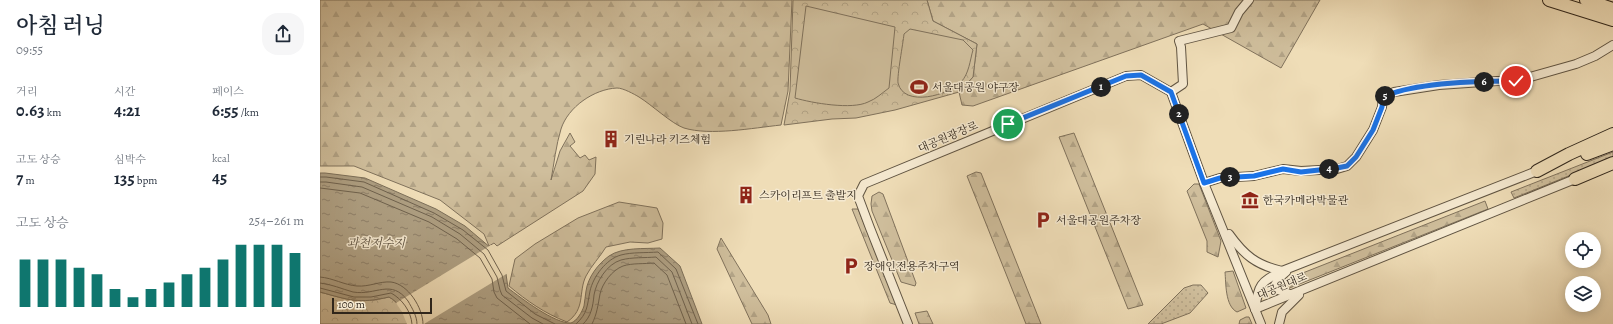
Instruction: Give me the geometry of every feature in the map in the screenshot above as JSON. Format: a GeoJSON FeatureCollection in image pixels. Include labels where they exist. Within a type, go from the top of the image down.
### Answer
{"type":"FeatureCollection","features":[{"type":"Feature","properties":{"kind":"highway"},"geometry":{"type":"LineString","coordinates":[[1549,0],[1612,17]]}},
{"type":"Feature","properties":{"kind":"highway"},"geometry":{"type":"LineString","coordinates":[[1586,0],[1612,17]]}},
{"type":"Feature","properties":{"kind":"highway"},"geometry":{"type":"LineString","coordinates":[[1537,171],[1613,134]]}},
{"type":"Feature","properties":{"kind":"highway"},"geometry":{"type":"LineString","coordinates":[[1537,171],[1551,169],[1613,144]]}},
{"type":"Feature","properties":{"kind":"highway"},"geometry":{"type":"LineString","coordinates":[[1575,179],[1613,163]]}},
{"type":"Feature","properties":{"kind":"street"},"geometry":{"type":"LineString","coordinates":[[1249,0],[1239,12],[1231,28],[1179,41],[1181,47],[1183,84],[1171,92],[1204,183],[1261,324]]}},
{"type":"Feature","properties":{"kind":"street"},"geometry":{"type":"LineString","coordinates":[[1204,183],[1220,178],[1254,176],[1283,169],[1301,172],[1347,166],[1356,157],[1373,130],[1382,107],[1383,97],[1394,92],[1439,85],[1516,81],[1576,64],[1595,56],[1613,45]]}},
{"type":"Feature","properties":{"kind":"street","name":"대공원광장로"},"geometry":{"type":"LineString","coordinates":[[908,324],[858,196],[864,184],[1126,76],[1141,75],[1171,92]]}},
{"type":"Feature","properties":{"kind":"street","name":"대공원대로"},"geometry":{"type":"LineString","coordinates":[[1537,171],[1294,265],[1268,279],[1258,289],[1255,309],[1293,295],[1314,284],[1575,179]]}},
{"type":"Feature","properties":{"kind":"street"},"geometry":{"type":"LineString","coordinates":[[1220,222],[1240,250],[1261,265],[1282,271]]}},
{"type":"Feature","properties":{"kind":"street"},"geometry":{"type":"LineString","coordinates":[[1293,295],[1278,290],[1275,285],[1279,278],[1294,265]]}},
{"type":"Feature","properties":{"kind":"street"},"geometry":{"type":"LineString","coordinates":[[1279,324],[1282,312],[1294,298],[1314,284]]}},
{"type":"Feature","properties":{"kind":"green space"},"geometry":{"type":"Polygon","coordinates":[[[320,0],[792,0],[788,91],[781,125],[732,131],[694,130],[679,126],[639,97],[625,90],[617,88],[600,92],[583,101],[569,113],[564,121],[558,141],[551,180],[560,151],[570,133],[575,142],[570,146],[580,158],[585,155],[589,160],[596,157],[595,174],[583,191],[497,246],[494,243],[489,246],[484,234],[440,200],[354,166],[320,166],[320,0]]]}},
{"type":"Feature","properties":{"kind":"green space","name":"서울대공원 야구장"},"geometry":{"type":"Polygon","coordinates":[[[793,0],[927,0],[933,21],[977,44],[973,77],[959,92],[895,110],[856,118],[832,119],[784,125],[790,91],[793,0]]]}},
{"type":"Feature","properties":{"kind":"green space"},"geometry":{"type":"Polygon","coordinates":[[[927,0],[1320,0],[1281,68],[1203,24],[973,106],[962,105],[959,92],[973,77],[977,44],[933,21],[927,0]]]}},
{"type":"Feature","properties":{"kind":"green space"},"geometry":{"type":"Polygon","coordinates":[[[806,6],[895,27],[889,88],[871,101],[852,105],[842,106],[821,104],[795,98],[806,6]]]}},
{"type":"Feature","properties":{"kind":"green space"},"geometry":{"type":"Polygon","coordinates":[[[910,29],[963,40],[973,50],[968,71],[964,79],[955,87],[947,91],[927,97],[917,97],[902,91],[898,83],[899,67],[904,34],[910,29]]]}},
{"type":"Feature","properties":{"kind":"green space"},"geometry":{"type":"Polygon","coordinates":[[[1074,133],[1143,305],[1128,309],[1059,137],[1074,133]]]}},
{"type":"Feature","properties":{"kind":"green space"},"geometry":{"type":"Polygon","coordinates":[[[1613,152],[1613,158],[1514,198],[1511,192],[1613,152]]]}},
{"type":"Feature","properties":{"kind":"green space"},"geometry":{"type":"Polygon","coordinates":[[[976,172],[981,173],[1041,324],[1026,324],[967,176],[976,172]]]}},
{"type":"Feature","properties":{"kind":"green space"},"geometry":{"type":"Polygon","coordinates":[[[1194,184],[1199,184],[1221,241],[1218,257],[1207,252],[1207,241],[1187,191],[1194,184]]]}},
{"type":"Feature","properties":{"kind":"green space"},"geometry":{"type":"Polygon","coordinates":[[[879,192],[883,194],[916,283],[915,286],[901,282],[872,211],[872,196],[879,192]]]}},
{"type":"Feature","properties":{"kind":"green space"},"geometry":{"type":"Polygon","coordinates":[[[1485,201],[1488,209],[1287,289],[1283,288],[1282,283],[1285,280],[1485,201]]]}},
{"type":"Feature","properties":{"kind":"green space"},"geometry":{"type":"Polygon","coordinates":[[[619,202],[657,208],[663,223],[662,239],[648,243],[630,242],[606,247],[586,276],[577,312],[567,322],[536,306],[509,286],[515,259],[535,244],[578,218],[619,202]]]}},
{"type":"Feature","properties":{"kind":"green space"},"geometry":{"type":"Polygon","coordinates":[[[852,209],[858,209],[897,305],[890,303],[852,209]]]}},
{"type":"Feature","properties":{"kind":"green space"},"geometry":{"type":"Polygon","coordinates":[[[721,238],[768,315],[771,324],[752,324],[717,249],[721,238]]]}},
{"type":"Feature","properties":{"kind":"green space"},"geometry":{"type":"Polygon","coordinates":[[[1233,271],[1246,308],[1237,312],[1230,305],[1226,288],[1225,272],[1233,271]]]}},
{"type":"Feature","properties":{"kind":"green space"},"geometry":{"type":"Polygon","coordinates":[[[1193,285],[1201,285],[1208,293],[1190,313],[1161,324],[1148,324],[1184,288],[1193,285]]]}},
{"type":"Feature","properties":{"kind":"green space"},"geometry":{"type":"Polygon","coordinates":[[[320,292],[362,301],[389,297],[399,305],[409,324],[320,324],[320,292]]]}},
{"type":"Feature","properties":{"kind":"green space"},"geometry":{"type":"Polygon","coordinates":[[[927,311],[933,324],[919,324],[915,313],[927,311]]]}},
{"type":"Feature","properties":{"kind":"green space"},"geometry":{"type":"Polygon","coordinates":[[[1249,317],[1252,324],[1239,324],[1240,320],[1249,317]]]}},
{"type":"Feature","properties":{"kind":"water","name":"과천저수지"},"geometry":{"type":"Polygon","coordinates":[[[320,173],[365,178],[436,209],[465,226],[491,248],[506,274],[508,288],[538,310],[564,322],[571,323],[579,316],[584,306],[587,286],[591,276],[597,267],[609,256],[620,251],[660,248],[680,266],[702,324],[409,324],[399,305],[389,297],[362,301],[320,292],[320,173]]]}},
{"type":"Feature","properties":{"kind":"pier"},"geometry":{"type":"Polygon","coordinates":[[[491,245],[508,273],[424,324],[407,324],[396,303],[491,245]]]}},
{"type":"Feature","properties":{"kind":"place","name":"서울대공원 야구장"},"geometry":{"type":"Point","coordinates":[919,87]}},
{"type":"Feature","properties":{"kind":"place","name":"기린나라 키즈체험"},"geometry":{"type":"Point","coordinates":[611,139]}},
{"type":"Feature","properties":{"kind":"place","name":"스카이리프트 출발지"},"geometry":{"type":"Point","coordinates":[746,195]}},
{"type":"Feature","properties":{"kind":"place","name":"한국카메라박물관"},"geometry":{"type":"Point","coordinates":[1250,200]}},
{"type":"Feature","properties":{"kind":"place","name":"서울대공원주차장"},"geometry":{"type":"Point","coordinates":[1043,220]}},
{"type":"Feature","properties":{"kind":"place","name":"장애인전용주차구역"},"geometry":{"type":"Point","coordinates":[851,266]}},
{"type":"Feature","properties":{"kind":"route"},"geometry":{"type":"LineString","coordinates":[[1008,124],[1126,76],[1141,75],[1171,92],[1204,183],[1220,178],[1233,176],[1254,176],[1283,169],[1301,172],[1347,166],[1356,157],[1373,130],[1382,107],[1383,97],[1394,92],[1439,85],[1516,81]]}}]}
